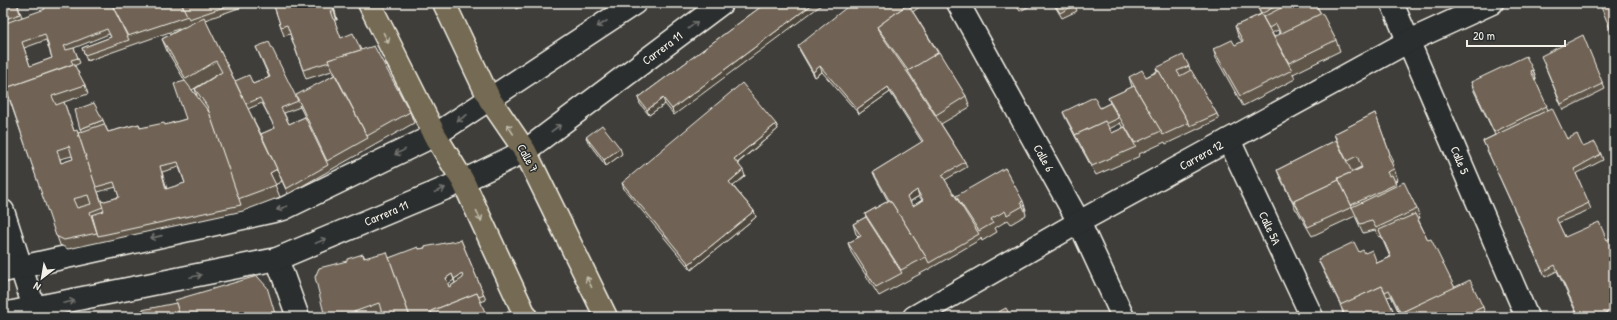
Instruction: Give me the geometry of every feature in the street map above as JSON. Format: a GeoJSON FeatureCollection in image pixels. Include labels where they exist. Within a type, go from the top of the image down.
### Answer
{"type":"FeatureCollection","features":[{"type":"Feature","properties":{"kind":"main road"},"geometry":{"type":"LineString","coordinates":[[369,3],[435,135],[463,181],[526,317]]}},
{"type":"Feature","properties":{"kind":"main road","name":"Calle 7"},"geometry":{"type":"LineString","coordinates":[[444,3],[490,100],[525,151],[606,317]]}},
{"type":"Feature","properties":{"kind":"street"},"geometry":{"type":"LineString","coordinates":[[12,269],[283,209],[435,135],[490,100],[543,62],[635,3]]}},
{"type":"Feature","properties":{"kind":"street","name":"Carrera 11"},"geometry":{"type":"LineString","coordinates":[[3,314],[36,313],[278,259],[463,181],[525,151],[722,3]]}},
{"type":"Feature","properties":{"kind":"street","name":"Calle 6"},"geometry":{"type":"LineString","coordinates":[[958,3],[1079,222],[1123,317]]}},
{"type":"Feature","properties":{"kind":"street","name":"Calle 5"},"geometry":{"type":"LineString","coordinates":[[1392,3],[1526,317]]}},
{"type":"Feature","properties":{"kind":"street","name":"Carrera 12"},"geometry":{"type":"LineString","coordinates":[[914,317],[1079,222],[1409,41],[1492,3]]}},
{"type":"Feature","properties":{"kind":"street","name":"Calle 5A"},"geometry":{"type":"LineString","coordinates":[[1229,140],[1312,317]]}},
{"type":"Feature","properties":{"kind":"street"},"geometry":{"type":"LineString","coordinates":[[3,211],[12,269],[36,313]]}},
{"type":"Feature","properties":{"kind":"street"},"geometry":{"type":"LineString","coordinates":[[278,259],[298,317]]}},
{"type":"Feature","properties":{"kind":"building"},"geometry":{"type":"Polygon","coordinates":[[[3,3],[17,3],[20,14],[3,20],[3,3]]]}},
{"type":"Feature","properties":{"kind":"building"},"geometry":{"type":"Polygon","coordinates":[[[52,3],[111,3],[129,40],[85,55],[82,48],[111,37],[107,29],[64,46],[66,50],[74,48],[78,58],[71,60],[73,64],[6,88],[3,81],[3,24],[45,9],[44,6],[52,3]],[[45,34],[22,42],[30,66],[52,58],[45,34]]]}},
{"type":"Feature","properties":{"kind":"building"},"geometry":{"type":"Polygon","coordinates":[[[111,3],[181,3],[188,16],[128,36],[111,3]]]}},
{"type":"Feature","properties":{"kind":"building"},"geometry":{"type":"Polygon","coordinates":[[[181,3],[236,3],[189,19],[181,3]]]}},
{"type":"Feature","properties":{"kind":"building"},"geometry":{"type":"Polygon","coordinates":[[[273,3],[332,3],[334,11],[331,11],[341,38],[353,33],[361,50],[328,60],[329,62],[303,70],[287,25],[281,27],[273,3]]]}},
{"type":"Feature","properties":{"kind":"building"},"geometry":{"type":"Polygon","coordinates":[[[766,3],[814,3],[672,109],[663,98],[647,110],[638,98],[766,3]]]}},
{"type":"Feature","properties":{"kind":"building"},"geometry":{"type":"Polygon","coordinates":[[[852,3],[915,3],[910,7],[908,4],[877,27],[965,162],[942,175],[979,234],[929,263],[873,172],[923,141],[888,87],[857,109],[820,66],[813,72],[798,46],[852,3]],[[917,190],[907,197],[913,206],[923,200],[917,190]]]}},
{"type":"Feature","properties":{"kind":"building"},"geometry":{"type":"Polygon","coordinates":[[[1016,3],[1023,3],[1018,6],[1016,3]]]}},
{"type":"Feature","properties":{"kind":"building"},"geometry":{"type":"Polygon","coordinates":[[[1054,3],[1074,3],[1075,5],[1060,13],[1054,3]]]}},
{"type":"Feature","properties":{"kind":"building"},"geometry":{"type":"Polygon","coordinates":[[[1256,3],[1282,3],[1261,14],[1256,3]]]}},
{"type":"Feature","properties":{"kind":"building"},"geometry":{"type":"Polygon","coordinates":[[[1291,3],[1315,3],[1321,14],[1281,34],[1276,24],[1269,28],[1263,17],[1291,3]]]}},
{"type":"Feature","properties":{"kind":"building"},"geometry":{"type":"Polygon","coordinates":[[[1614,3],[1614,38],[1601,7],[1614,3]]]}},
{"type":"Feature","properties":{"kind":"building"},"geometry":{"type":"Polygon","coordinates":[[[908,4],[938,53],[908,71],[877,27],[908,4]]]}},
{"type":"Feature","properties":{"kind":"building"},"geometry":{"type":"Polygon","coordinates":[[[1322,13],[1336,40],[1289,63],[1274,37],[1322,13]]]}},
{"type":"Feature","properties":{"kind":"building"},"geometry":{"type":"Polygon","coordinates":[[[1261,14],[1292,70],[1240,96],[1213,49],[1232,40],[1235,45],[1243,41],[1235,26],[1261,14]]]}},
{"type":"Feature","properties":{"kind":"building"},"geometry":{"type":"Polygon","coordinates":[[[204,17],[277,169],[270,173],[276,185],[238,199],[207,106],[195,89],[222,72],[216,61],[186,79],[162,39],[204,17]]]}},
{"type":"Feature","properties":{"kind":"building"},"geometry":{"type":"Polygon","coordinates":[[[1583,35],[1603,84],[1561,104],[1541,56],[1583,35]]]}},
{"type":"Feature","properties":{"kind":"building"},"geometry":{"type":"Polygon","coordinates":[[[269,42],[298,101],[281,108],[289,124],[305,117],[328,165],[286,189],[261,134],[275,128],[260,98],[246,104],[235,81],[249,75],[253,84],[270,77],[256,47],[269,42]]]}},
{"type":"Feature","properties":{"kind":"building"},"geometry":{"type":"Polygon","coordinates":[[[374,46],[410,112],[367,136],[328,60],[374,46]]]}},
{"type":"Feature","properties":{"kind":"building"},"geometry":{"type":"Polygon","coordinates":[[[939,52],[966,96],[936,115],[908,71],[939,52]]]}},
{"type":"Feature","properties":{"kind":"building"},"geometry":{"type":"Polygon","coordinates":[[[1183,55],[1189,66],[1177,71],[1180,76],[1191,70],[1217,114],[1190,126],[1156,68],[1183,55]]]}},
{"type":"Feature","properties":{"kind":"building"},"geometry":{"type":"Polygon","coordinates":[[[1526,56],[1547,106],[1494,132],[1471,82],[1526,56]]]}},
{"type":"Feature","properties":{"kind":"building"},"geometry":{"type":"Polygon","coordinates":[[[74,64],[85,85],[52,96],[56,105],[64,102],[74,131],[77,130],[103,207],[90,212],[97,233],[64,240],[56,236],[6,88],[74,64]],[[69,146],[57,150],[61,163],[73,159],[69,146]],[[88,195],[73,199],[77,208],[91,204],[88,195]]]}},
{"type":"Feature","properties":{"kind":"building"},"geometry":{"type":"Polygon","coordinates":[[[1142,70],[1146,77],[1159,71],[1189,123],[1163,135],[1129,77],[1142,70]]]}},
{"type":"Feature","properties":{"kind":"building"},"geometry":{"type":"Polygon","coordinates":[[[335,75],[368,138],[327,161],[296,95],[335,75]]]}},
{"type":"Feature","properties":{"kind":"building"},"geometry":{"type":"Polygon","coordinates":[[[185,81],[209,112],[241,205],[98,236],[92,215],[104,211],[101,202],[119,197],[114,182],[96,187],[78,133],[104,124],[108,132],[139,124],[140,128],[164,123],[165,125],[186,119],[174,84],[185,81]],[[178,162],[160,166],[166,189],[185,183],[178,162]]]}},
{"type":"Feature","properties":{"kind":"building"},"geometry":{"type":"Polygon","coordinates":[[[742,83],[776,124],[734,159],[743,170],[729,182],[754,211],[689,264],[622,183],[742,83]]]}},
{"type":"Feature","properties":{"kind":"building"},"geometry":{"type":"Polygon","coordinates":[[[1134,86],[1161,131],[1135,143],[1108,98],[1134,86]]]}},
{"type":"Feature","properties":{"kind":"building"},"geometry":{"type":"Polygon","coordinates":[[[1094,97],[1100,108],[1110,103],[1119,118],[1106,124],[1105,121],[1075,135],[1063,112],[1094,97]]]}},
{"type":"Feature","properties":{"kind":"building"},"geometry":{"type":"Polygon","coordinates":[[[94,103],[103,120],[80,129],[75,110],[94,103]]]}},
{"type":"Feature","properties":{"kind":"building"},"geometry":{"type":"Polygon","coordinates":[[[1552,108],[1567,139],[1577,134],[1583,147],[1595,142],[1601,154],[1574,169],[1589,203],[1556,218],[1565,237],[1599,222],[1607,240],[1614,236],[1614,309],[1599,317],[1579,317],[1555,265],[1543,272],[1483,141],[1552,108]]]}},
{"type":"Feature","properties":{"kind":"building"},"geometry":{"type":"Polygon","coordinates":[[[1375,113],[1394,169],[1387,172],[1389,176],[1392,175],[1396,184],[1351,205],[1338,178],[1362,168],[1357,156],[1347,161],[1334,134],[1375,113]]]}},
{"type":"Feature","properties":{"kind":"building"},"geometry":{"type":"Polygon","coordinates":[[[1105,121],[1112,133],[1125,127],[1136,147],[1092,166],[1075,135],[1105,121]]]}},
{"type":"Feature","properties":{"kind":"building"},"geometry":{"type":"Polygon","coordinates":[[[602,125],[620,148],[604,160],[586,137],[602,125]]]}},
{"type":"Feature","properties":{"kind":"building"},"geometry":{"type":"Polygon","coordinates":[[[1336,140],[1352,172],[1338,178],[1339,180],[1294,201],[1294,204],[1277,170],[1336,140]]]}},
{"type":"Feature","properties":{"kind":"building"},"geometry":{"type":"Polygon","coordinates":[[[1005,168],[1023,201],[1021,202],[1023,206],[1007,215],[1005,211],[991,219],[993,223],[979,231],[956,196],[1005,168]]]}},
{"type":"Feature","properties":{"kind":"building"},"geometry":{"type":"Polygon","coordinates":[[[1339,180],[1352,207],[1308,227],[1294,201],[1339,180]]]}},
{"type":"Feature","properties":{"kind":"building"},"geometry":{"type":"Polygon","coordinates":[[[1404,182],[1417,209],[1376,228],[1372,221],[1360,224],[1352,207],[1404,182]]]}},
{"type":"Feature","properties":{"kind":"building"},"geometry":{"type":"Polygon","coordinates":[[[890,200],[926,257],[901,270],[865,214],[890,200]]]}},
{"type":"Feature","properties":{"kind":"building"},"geometry":{"type":"Polygon","coordinates":[[[1415,214],[1428,240],[1431,239],[1455,288],[1400,313],[1389,290],[1385,292],[1382,286],[1341,305],[1318,259],[1354,242],[1359,252],[1363,250],[1365,253],[1372,250],[1377,263],[1391,257],[1379,230],[1415,214]]]}},
{"type":"Feature","properties":{"kind":"building"},"geometry":{"type":"Polygon","coordinates":[[[866,217],[902,273],[876,287],[848,243],[861,236],[853,224],[866,217]]]}},
{"type":"Feature","properties":{"kind":"building"},"geometry":{"type":"Polygon","coordinates":[[[461,240],[484,295],[479,297],[477,293],[431,311],[433,317],[410,317],[389,258],[418,247],[419,249],[425,248],[424,247],[461,240]],[[452,274],[446,278],[449,287],[463,278],[462,274],[454,279],[452,274]]]}},
{"type":"Feature","properties":{"kind":"building"},"geometry":{"type":"Polygon","coordinates":[[[387,252],[410,317],[383,317],[379,303],[340,317],[325,317],[315,277],[319,268],[347,261],[347,259],[363,254],[364,258],[387,252]]]}},
{"type":"Feature","properties":{"kind":"building"},"geometry":{"type":"Polygon","coordinates":[[[257,276],[267,287],[276,317],[180,317],[175,300],[257,276]]]}},
{"type":"Feature","properties":{"kind":"building"},"geometry":{"type":"Polygon","coordinates":[[[1470,280],[1483,307],[1461,317],[1402,317],[1400,313],[1470,280]]]}},
{"type":"Feature","properties":{"kind":"building"},"geometry":{"type":"Polygon","coordinates":[[[1382,286],[1396,317],[1345,317],[1342,313],[1344,313],[1340,305],[1382,286]]]}},
{"type":"Feature","properties":{"kind":"building"},"geometry":{"type":"Polygon","coordinates":[[[477,293],[487,317],[433,317],[431,311],[477,293]]]}},
{"type":"Feature","properties":{"kind":"building"},"geometry":{"type":"Polygon","coordinates":[[[176,303],[180,317],[126,317],[142,312],[142,310],[176,303]]]}},
{"type":"Feature","properties":{"kind":"building"},"geometry":{"type":"Polygon","coordinates":[[[1006,308],[1011,317],[989,317],[1006,308]]]}},
{"type":"Feature","properties":{"kind":"building"},"geometry":{"type":"Polygon","coordinates":[[[1614,309],[1614,317],[1599,317],[1614,309]]]}}]}
